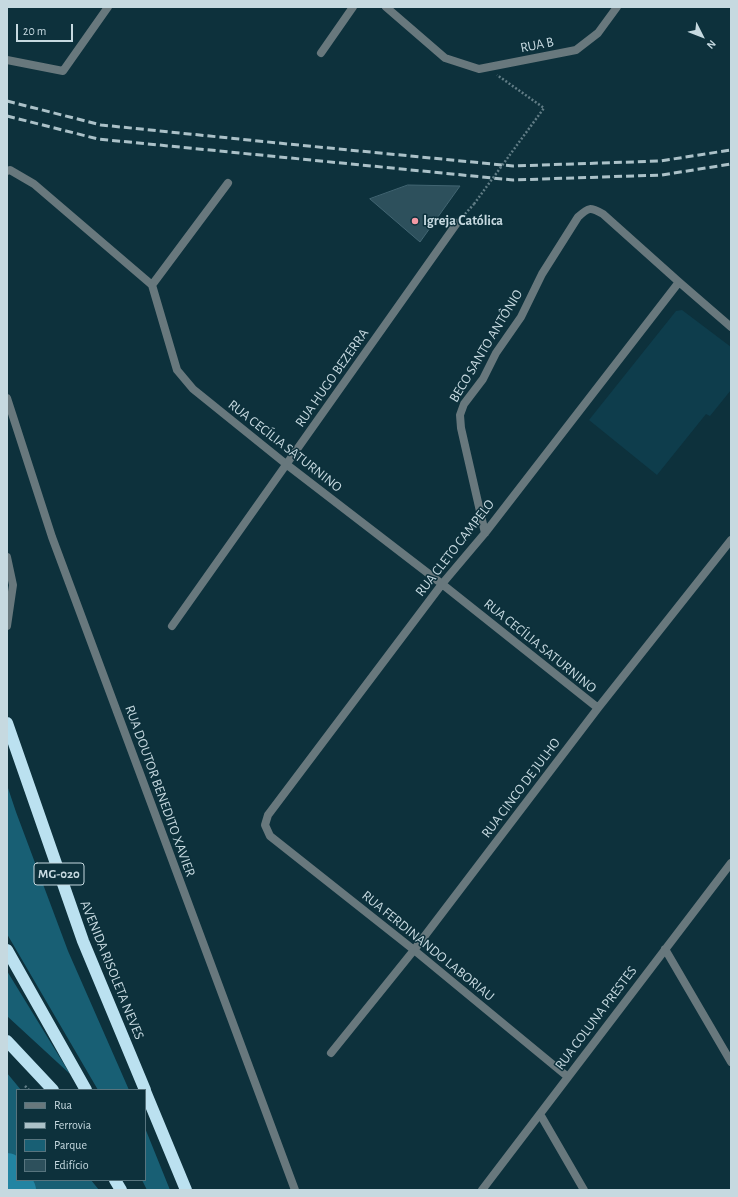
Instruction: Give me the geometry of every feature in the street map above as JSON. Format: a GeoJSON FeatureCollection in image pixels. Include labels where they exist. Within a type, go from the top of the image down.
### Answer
{"type":"FeatureCollection","features":[{"type":"Feature","properties":{"kind":"highway","name":"AVENIDA RISOLETA NEVES"},"geometry":{"type":"LineString","coordinates":[[7,723],[83,942],[144,1089]]}},
{"type":"Feature","properties":{"kind":"highway"},"geometry":{"type":"LineString","coordinates":[[7,950],[85,1089]]}},
{"type":"Feature","properties":{"kind":"highway"},"geometry":{"type":"LineString","coordinates":[[7,1041],[52,1089]]}},
{"type":"Feature","properties":{"kind":"highway","name":"AVENIDA RISOLETA NEVES"},"geometry":{"type":"LineString","coordinates":[[146,1093],[186,1190]]}},
{"type":"Feature","properties":{"kind":"highway"},"geometry":{"type":"LineString","coordinates":[[116,1181],[121,1190]]}},
{"type":"Feature","properties":{"kind":"street"},"geometry":{"type":"LineString","coordinates":[[7,60],[63,71],[108,7]]}},
{"type":"Feature","properties":{"kind":"street"},"geometry":{"type":"LineString","coordinates":[[321,53],[353,7]]}},
{"type":"Feature","properties":{"kind":"street","name":"RUA B"},"geometry":{"type":"LineString","coordinates":[[386,7],[444,58],[479,69],[576,50],[598,33],[617,7]]}},
{"type":"Feature","properties":{"kind":"street"},"geometry":{"type":"LineString","coordinates":[[7,171],[10,170],[34,184],[152,285],[228,183]]}},
{"type":"Feature","properties":{"kind":"street","name":"BECO SANTO ANTÔNIO"},"geometry":{"type":"LineString","coordinates":[[484,532],[461,428],[460,415],[464,404],[483,379],[496,353],[521,317],[546,268],[578,217],[586,210],[594,209],[603,214],[679,282]]}},
{"type":"Feature","properties":{"kind":"street","name":"RUA HUGO BEZERRA"},"geometry":{"type":"LineString","coordinates":[[172,626],[457,223]]}},
{"type":"Feature","properties":{"kind":"street"},"geometry":{"type":"LineString","coordinates":[[679,282],[731,327]]}},
{"type":"Feature","properties":{"kind":"street","name":"RUA CLETO CAMPELO"},"geometry":{"type":"LineString","coordinates":[[270,836],[265,825],[268,815],[442,584],[679,282]]}},
{"type":"Feature","properties":{"kind":"street","name":"RUA CECÍLIA SATURNINO"},"geometry":{"type":"LineString","coordinates":[[152,285],[177,370],[193,389],[286,464],[442,584],[598,708]]}},
{"type":"Feature","properties":{"kind":"street","name":"RUA DOUTOR BENEDITO XAVIER"},"geometry":{"type":"LineString","coordinates":[[7,398],[52,537],[295,1190]]}},
{"type":"Feature","properties":{"kind":"street","name":"RUA CINCO DE JULHO"},"geometry":{"type":"LineString","coordinates":[[331,1053],[414,950],[598,708],[731,540]]}},
{"type":"Feature","properties":{"kind":"street"},"geometry":{"type":"LineString","coordinates":[[7,557],[13,585],[7,626]]}},
{"type":"Feature","properties":{"kind":"street","name":"RUA FERDINANDO LABORIAU"},"geometry":{"type":"LineString","coordinates":[[270,836],[414,950],[568,1077]]}},
{"type":"Feature","properties":{"kind":"street","name":"RUA COLUNA PRESTES"},"geometry":{"type":"LineString","coordinates":[[482,1190],[731,863]]}},
{"type":"Feature","properties":{"kind":"street"},"geometry":{"type":"LineString","coordinates":[[665,949],[731,1062]]}},
{"type":"Feature","properties":{"kind":"street"},"geometry":{"type":"LineString","coordinates":[[540,1114],[584,1190]]}},
{"type":"Feature","properties":{"kind":"path"},"geometry":{"type":"LineString","coordinates":[[474,204],[544,108],[497,75]]}},
{"type":"Feature","properties":{"kind":"shaded area"},"geometry":{"type":"Polygon","coordinates":[[[682,310],[731,347],[731,390],[710,416],[706,414],[657,475],[589,420],[676,311],[682,310]]]}},
{"type":"Feature","properties":{"kind":"green space"},"geometry":{"type":"Polygon","coordinates":[[[7,785],[68,951],[129,1089],[97,1089],[7,934],[7,785]]]}},
{"type":"Feature","properties":{"kind":"green space"},"geometry":{"type":"Polygon","coordinates":[[[7,971],[70,1074],[7,1016],[7,971]]]}},
{"type":"Feature","properties":{"kind":"green space"},"geometry":{"type":"Polygon","coordinates":[[[7,1073],[20,1089],[16,1089],[16,1176],[7,1161],[7,1073]]]}},
{"type":"Feature","properties":{"kind":"green space"},"geometry":{"type":"Polygon","coordinates":[[[146,1130],[170,1190],[147,1190],[142,1181],[146,1181],[146,1130]]]}},
{"type":"Feature","properties":{"kind":"green space"},"geometry":{"type":"Polygon","coordinates":[[[19,1181],[92,1181],[99,1190],[24,1190],[19,1181]]]}},
{"type":"Feature","properties":{"kind":"building","name":"Igreja Católica"},"geometry":{"type":"Polygon","coordinates":[[[408,185],[460,186],[420,242],[370,199],[408,185]]]}},
{"type":"Feature","properties":{"kind":"waterway"},"geometry":{"type":"LineString","coordinates":[[7,1170],[19,1190]]}},
{"type":"Feature","properties":{"kind":"railway"},"geometry":{"type":"LineString","coordinates":[[7,101],[101,125],[513,166],[660,161],[731,150]]}},
{"type":"Feature","properties":{"kind":"railway"},"geometry":{"type":"LineString","coordinates":[[7,116],[98,139],[513,180],[662,175],[731,164]]}},
{"type":"Feature","properties":{"kind":"place","name":"Igreja Católica"},"geometry":{"type":"Point","coordinates":[415,221]}}]}
